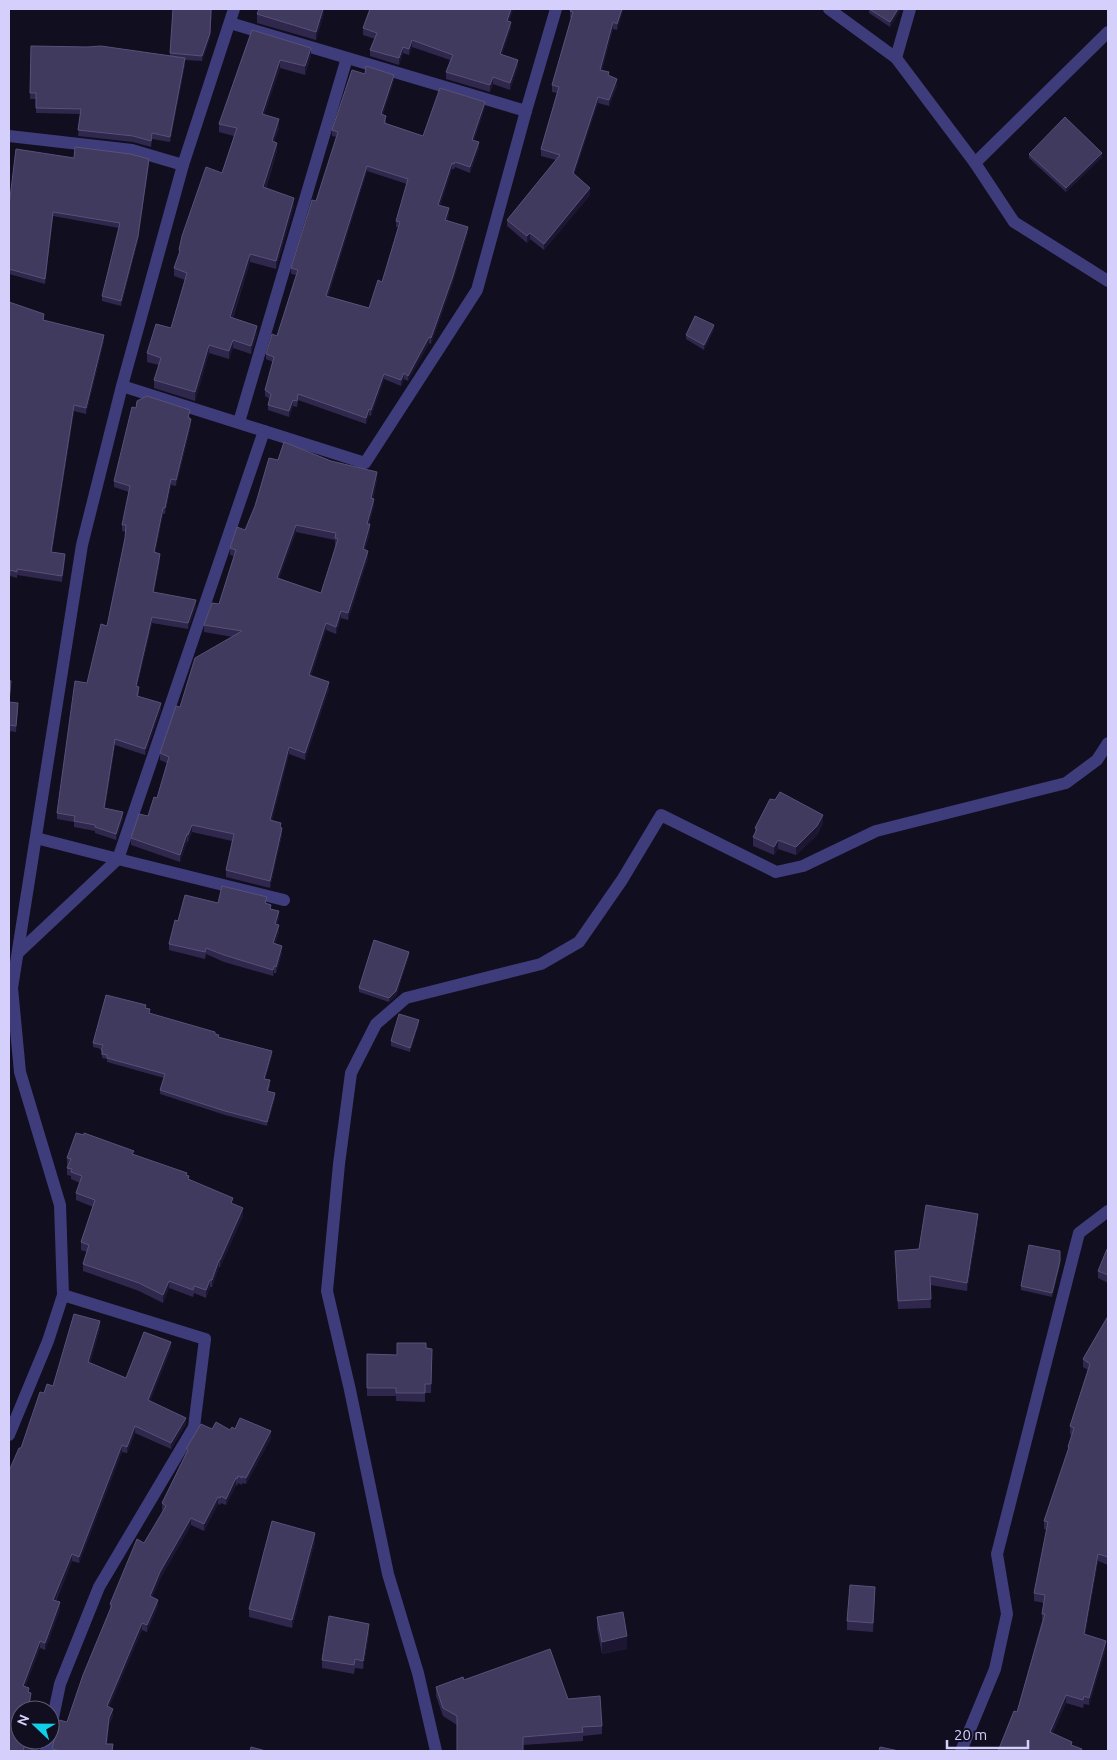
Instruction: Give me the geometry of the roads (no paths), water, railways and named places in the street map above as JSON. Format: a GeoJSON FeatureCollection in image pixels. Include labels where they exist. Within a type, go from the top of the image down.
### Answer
{"type":"FeatureCollection","features":[{"type":"Feature","properties":{"kind":"street"},"geometry":{"type":"LineString","coordinates":[[9,1435],[48,1341],[63,1295],[60,1205],[20,1072],[12,988],[82,545],[122,386],[183,165],[234,9]]}},
{"type":"Feature","properties":{"kind":"street"},"geometry":{"type":"LineString","coordinates":[[122,386],[365,463],[477,290],[556,9]]}},
{"type":"Feature","properties":{"kind":"street"},"geometry":{"type":"LineString","coordinates":[[829,9],[896,58],[974,163],[1014,222],[1108,281]]}},
{"type":"Feature","properties":{"kind":"street"},"geometry":{"type":"LineString","coordinates":[[896,58],[910,9]]}},
{"type":"Feature","properties":{"kind":"street"},"geometry":{"type":"LineString","coordinates":[[230,23],[526,111]]}},
{"type":"Feature","properties":{"kind":"street"},"geometry":{"type":"LineString","coordinates":[[974,163],[1108,32]]}},
{"type":"Feature","properties":{"kind":"street"},"geometry":{"type":"LineString","coordinates":[[239,422],[347,58]]}},
{"type":"Feature","properties":{"kind":"street"},"geometry":{"type":"LineString","coordinates":[[9,136],[132,150],[183,165]]}},
{"type":"Feature","properties":{"kind":"street"},"geometry":{"type":"LineString","coordinates":[[18,952],[118,859],[264,431]]}},
{"type":"Feature","properties":{"kind":"street"},"geometry":{"type":"LineString","coordinates":[[436,1751],[418,1673],[388,1574],[350,1390],[327,1291],[339,1164],[351,1073],[376,1024],[406,998],[541,964],[578,942],[622,880],[661,815],[776,872],[803,866],[876,831],[1066,783],[1097,760],[1108,743]]}},
{"type":"Feature","properties":{"kind":"street"},"geometry":{"type":"LineString","coordinates":[[36,838],[284,900]]}},
{"type":"Feature","properties":{"kind":"street"},"geometry":{"type":"LineString","coordinates":[[961,1751],[994,1668],[1007,1614],[997,1554],[1079,1233],[1108,1211]]}},
{"type":"Feature","properties":{"kind":"street"},"geometry":{"type":"LineString","coordinates":[[57,1700],[60,1684],[99,1587],[194,1427],[204,1339],[63,1295]]}}]}
